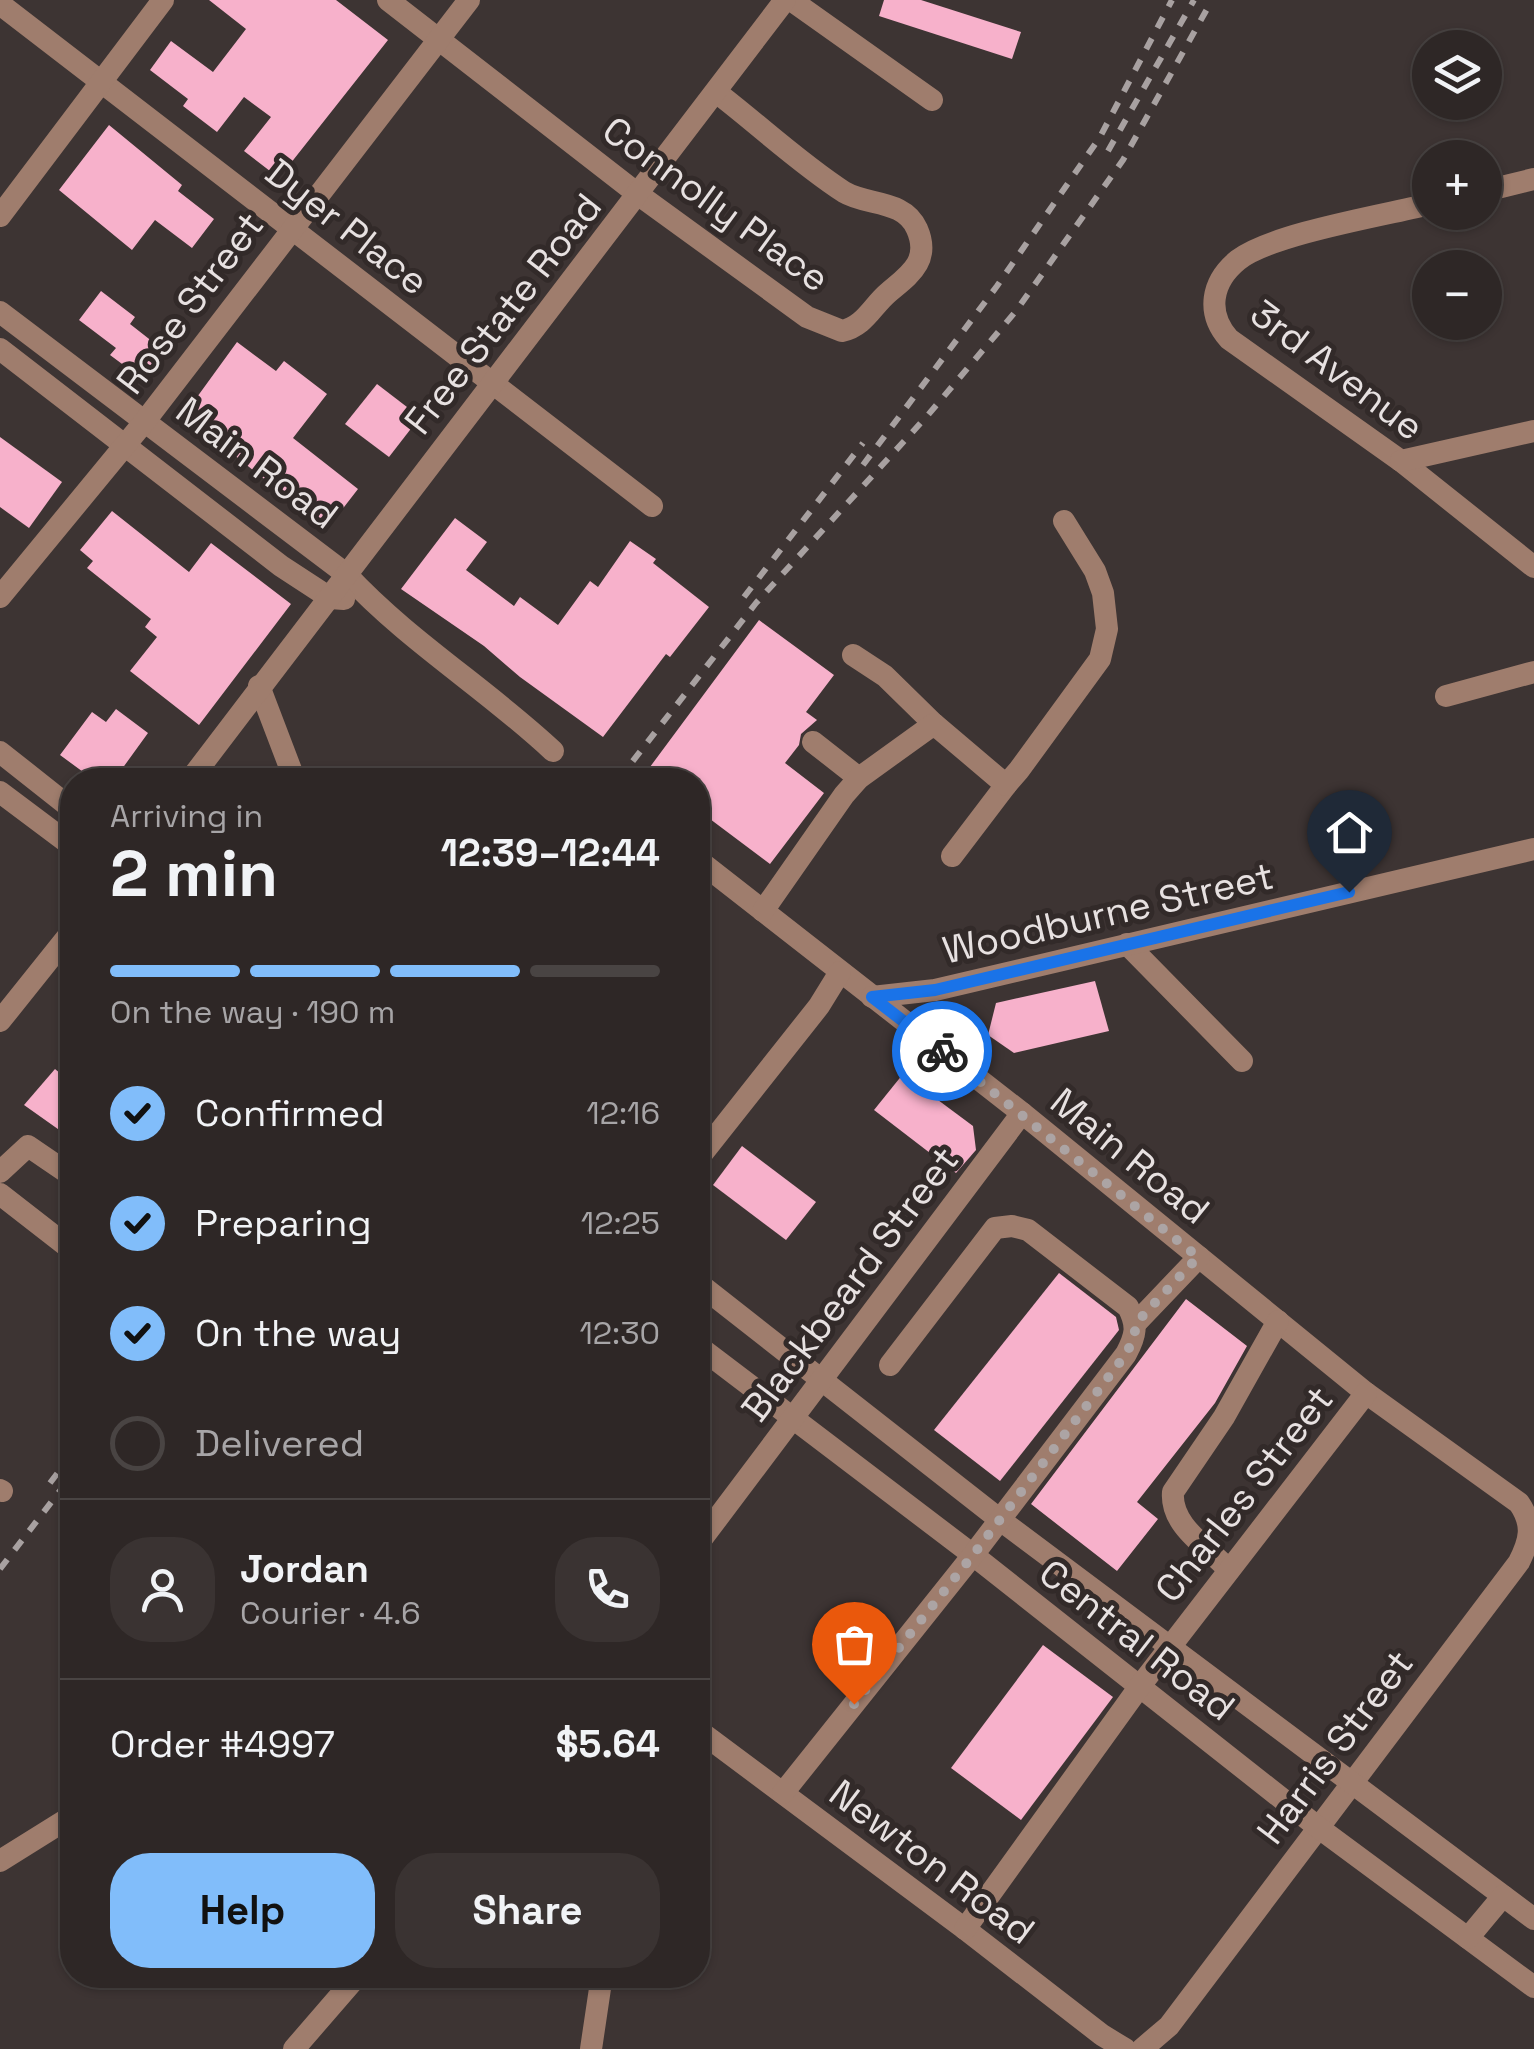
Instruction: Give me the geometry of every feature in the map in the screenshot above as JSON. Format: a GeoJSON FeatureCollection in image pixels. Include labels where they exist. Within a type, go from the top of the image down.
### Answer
{"type":"FeatureCollection","features":[{"type":"Feature","properties":{"kind":"street"},"geometry":{"type":"LineString","coordinates":[[0,216],[163,0]]}},
{"type":"Feature","properties":{"kind":"street","name":"Connolly Place"},"geometry":{"type":"LineString","coordinates":[[388,0],[639,195],[806,317],[842,331],[860,324],[887,293],[909,278],[919,261],[921,246],[914,222],[902,211],[847,194],[716,92]]}},
{"type":"Feature","properties":{"kind":"street","name":"Rose Street"},"geometry":{"type":"LineString","coordinates":[[0,597],[145,421],[469,0]]}},
{"type":"Feature","properties":{"kind":"street"},"geometry":{"type":"LineString","coordinates":[[788,0],[932,100]]}},
{"type":"Feature","properties":{"kind":"street","name":"Free State Road"},"geometry":{"type":"LineString","coordinates":[[199,768],[788,0]]}},
{"type":"Feature","properties":{"kind":"street","name":"Dyer Place"},"geometry":{"type":"LineString","coordinates":[[0,4],[652,506]]}},
{"type":"Feature","properties":{"kind":"street"},"geometry":{"type":"LineString","coordinates":[[1502,187],[1534,179]]}},
{"type":"Feature","properties":{"kind":"street","name":"3rd Avenue"},"geometry":{"type":"LineString","coordinates":[[1412,208],[1274,242],[1238,260],[1215,288],[1213,311],[1230,339],[1401,461],[1534,568]]}},
{"type":"Feature","properties":{"kind":"street","name":"Main Road"},"geometry":{"type":"LineString","coordinates":[[0,312],[346,574],[372,602],[553,751]]}},
{"type":"Feature","properties":{"kind":"street","name":"Main Road"},"geometry":{"type":"LineString","coordinates":[[0,349],[282,566],[330,598],[372,602]]}},
{"type":"Feature","properties":{"kind":"street"},"geometry":{"type":"LineString","coordinates":[[1401,461],[1534,431]]}},
{"type":"Feature","properties":{"kind":"street"},"geometry":{"type":"LineString","coordinates":[[952,856],[1100,659],[1107,629],[1102,593],[1094,571],[1064,520]]}},
{"type":"Feature","properties":{"kind":"street"},"geometry":{"type":"LineString","coordinates":[[853,655],[885,676],[934,724],[1006,784]]}},
{"type":"Feature","properties":{"kind":"street"},"geometry":{"type":"LineString","coordinates":[[1446,696],[1534,672]]}},
{"type":"Feature","properties":{"kind":"street"},"geometry":{"type":"LineString","coordinates":[[259,686],[290,768]]}},
{"type":"Feature","properties":{"kind":"street"},"geometry":{"type":"LineString","coordinates":[[763,912],[859,778],[934,724]]}},
{"type":"Feature","properties":{"kind":"street"},"geometry":{"type":"LineString","coordinates":[[813,742],[859,778]]}},
{"type":"Feature","properties":{"kind":"street"},"geometry":{"type":"LineString","coordinates":[[0,752],[60,800]]}},
{"type":"Feature","properties":{"kind":"street"},"geometry":{"type":"LineString","coordinates":[[0,792],[60,837]]}},
{"type":"Feature","properties":{"kind":"street","name":"Woodburne Street"},"geometry":{"type":"LineString","coordinates":[[872,997],[935,990],[1534,850]]}},
{"type":"Feature","properties":{"kind":"street","name":"Main Road"},"geometry":{"type":"LineString","coordinates":[[710,870],[1022,1113],[1366,1393],[1520,1502]]}},
{"type":"Feature","properties":{"kind":"street"},"geometry":{"type":"LineString","coordinates":[[1127,944],[1242,1061]]}},
{"type":"Feature","properties":{"kind":"street"},"geometry":{"type":"LineString","coordinates":[[0,1021],[60,946]]}},
{"type":"Feature","properties":{"kind":"street"},"geometry":{"type":"LineString","coordinates":[[710,1144],[819,1006],[840,972]]}},
{"type":"Feature","properties":{"kind":"street","name":"Blackbeard Street"},"geometry":{"type":"LineString","coordinates":[[710,1528],[1022,1113]]}},
{"type":"Feature","properties":{"kind":"street"},"geometry":{"type":"LineString","coordinates":[[0,1172],[28,1146],[60,1168]]}},
{"type":"Feature","properties":{"kind":"street"},"geometry":{"type":"LineString","coordinates":[[0,1194],[60,1241]]}},
{"type":"Feature","properties":{"kind":"street"},"geometry":{"type":"LineString","coordinates":[[783,1794],[1126,1354],[1136,1323],[1128,1307],[1028,1230],[1012,1226],[995,1228],[890,1365]]}},
{"type":"Feature","properties":{"kind":"street"},"geometry":{"type":"LineString","coordinates":[[1136,1323],[1198,1257]]}},
{"type":"Feature","properties":{"kind":"street","name":"Central Road"},"geometry":{"type":"LineString","coordinates":[[710,1292],[998,1518],[1534,1919]]}},
{"type":"Feature","properties":{"kind":"street"},"geometry":{"type":"LineString","coordinates":[[1229,1570],[1182,1525],[1172,1505],[1173,1492],[1224,1417],[1278,1321]]}},
{"type":"Feature","properties":{"kind":"street","name":"Central Road"},"geometry":{"type":"LineString","coordinates":[[710,1355],[973,1555],[1319,1828],[1534,1988]]}},
{"type":"Feature","properties":{"kind":"street","name":"Charles Street"},"geometry":{"type":"LineString","coordinates":[[965,1929],[1140,1686],[1366,1393]]}},
{"type":"Feature","properties":{"kind":"street","name":"Harris Street"},"geometry":{"type":"LineString","coordinates":[[1150,2047],[1518,1562],[1530,1528],[1520,1502]]}},
{"type":"Feature","properties":{"kind":"street","name":"Newton Road"},"geometry":{"type":"LineString","coordinates":[[710,1739],[1125,2049]]}},
{"type":"Feature","properties":{"kind":"street"},"geometry":{"type":"LineString","coordinates":[[0,1861],[60,1824]]}},
{"type":"Feature","properties":{"kind":"street"},"geometry":{"type":"LineString","coordinates":[[1468,1938],[1503,1896]]}},
{"type":"Feature","properties":{"kind":"street"},"geometry":{"type":"LineString","coordinates":[[294,2049],[347,1988]]}},
{"type":"Feature","properties":{"kind":"street"},"geometry":{"type":"LineString","coordinates":[[597,2043],[601,1988]]}},
{"type":"Feature","properties":{"kind":"building"},"geometry":{"type":"Polygon","coordinates":[[[209,0],[336,0],[388,40],[279,178],[244,151],[271,117],[244,97],[217,132],[183,106],[188,99],[150,70],[171,41],[213,72],[246,29],[209,0]]]}},
{"type":"Feature","properties":{"kind":"building"},"geometry":{"type":"Polygon","coordinates":[[[884,0],[921,0],[1021,32],[1012,59],[879,16],[884,0]]]}},
{"type":"Feature","properties":{"kind":"building"},"geometry":{"type":"Polygon","coordinates":[[[109,125],[182,185],[178,191],[214,219],[192,248],[155,220],[132,250],[59,190],[109,125]]]}},
{"type":"Feature","properties":{"kind":"building"},"geometry":{"type":"Polygon","coordinates":[[[101,291],[135,317],[130,324],[167,353],[145,381],[110,355],[116,348],[79,320],[101,291]]]}},
{"type":"Feature","properties":{"kind":"building"},"geometry":{"type":"Polygon","coordinates":[[[237,342],[276,371],[284,361],[327,394],[293,438],[358,489],[327,529],[184,415],[237,342]]]}},
{"type":"Feature","properties":{"kind":"building"},"geometry":{"type":"Polygon","coordinates":[[[377,384],[420,417],[389,457],[345,424],[377,384]]]}},
{"type":"Feature","properties":{"kind":"building"},"geometry":{"type":"Polygon","coordinates":[[[0,437],[62,482],[29,528],[0,507],[0,437]]]}},
{"type":"Feature","properties":{"kind":"building"},"geometry":{"type":"Polygon","coordinates":[[[112,511],[189,572],[211,543],[291,604],[199,725],[130,671],[157,637],[145,627],[151,619],[87,568],[93,561],[80,550],[112,511]]]}},
{"type":"Feature","properties":{"kind":"building"},"geometry":{"type":"Polygon","coordinates":[[[455,518],[487,542],[466,570],[514,606],[520,597],[558,625],[590,581],[598,587],[630,541],[709,607],[670,657],[666,654],[603,737],[484,646],[401,589],[455,518]]]}},
{"type":"Feature","properties":{"kind":"building"},"geometry":{"type":"Polygon","coordinates":[[[759,620],[834,675],[806,712],[817,720],[801,734],[799,745],[785,763],[824,793],[770,864],[710,819],[710,768],[649,768],[759,620]]]}},
{"type":"Feature","properties":{"kind":"building"},"geometry":{"type":"Polygon","coordinates":[[[116,709],[148,733],[123,768],[78,768],[60,755],[92,712],[106,722],[116,709]]]}},
{"type":"Feature","properties":{"kind":"building"},"geometry":{"type":"Polygon","coordinates":[[[1095,981],[1109,1031],[1014,1053],[988,1035],[996,1003],[1095,981]]]}},
{"type":"Feature","properties":{"kind":"building"},"geometry":{"type":"Polygon","coordinates":[[[55,1069],[60,1073],[60,1130],[24,1105],[55,1069]]]}},
{"type":"Feature","properties":{"kind":"building"},"geometry":{"type":"Polygon","coordinates":[[[903,1074],[973,1126],[976,1150],[956,1173],[874,1110],[903,1074]]]}},
{"type":"Feature","properties":{"kind":"building"},"geometry":{"type":"Polygon","coordinates":[[[742,1146],[816,1202],[786,1240],[713,1185],[742,1146]]]}},
{"type":"Feature","properties":{"kind":"building"},"geometry":{"type":"Polygon","coordinates":[[[1059,1273],[1116,1317],[1119,1330],[1000,1481],[934,1430],[1059,1273]]]}},
{"type":"Feature","properties":{"kind":"building"},"geometry":{"type":"Polygon","coordinates":[[[1186,1299],[1247,1346],[1215,1403],[1137,1502],[1158,1519],[1117,1571],[1031,1504],[1186,1299]]]}},
{"type":"Feature","properties":{"kind":"building"},"geometry":{"type":"Polygon","coordinates":[[[1043,1645],[1113,1697],[1021,1820],[951,1768],[1043,1645]]]}},
{"type":"Feature","properties":{"kind":"railway"},"geometry":{"type":"LineString","coordinates":[[863,465],[997,286],[1100,137],[1172,0]]}},
{"type":"Feature","properties":{"kind":"railway"},"geometry":{"type":"LineString","coordinates":[[1108,151],[1194,0]]}},
{"type":"Feature","properties":{"kind":"railway"},"geometry":{"type":"LineString","coordinates":[[627,768],[756,603],[928,415],[1016,311],[1123,160],[1212,0]]}},
{"type":"Feature","properties":{"kind":"railway"},"geometry":{"type":"LineString","coordinates":[[744,597],[863,443]]}},
{"type":"Feature","properties":{"kind":"railway"},"geometry":{"type":"LineString","coordinates":[[50,1483],[60,1470]]}},
{"type":"Feature","properties":{"kind":"railway"},"geometry":{"type":"LineString","coordinates":[[0,1569],[60,1491]]}},
{"type":"Feature","properties":{"kind":"way so far"},"geometry":{"type":"LineString","coordinates":[[854,1704],[1126,1354],[1136,1323],[1198,1257],[942,1051]]}},
{"type":"Feature","properties":{"kind":"route"},"geometry":{"type":"LineString","coordinates":[[942,1051],[872,997],[935,990],[1349,892]]}}]}
